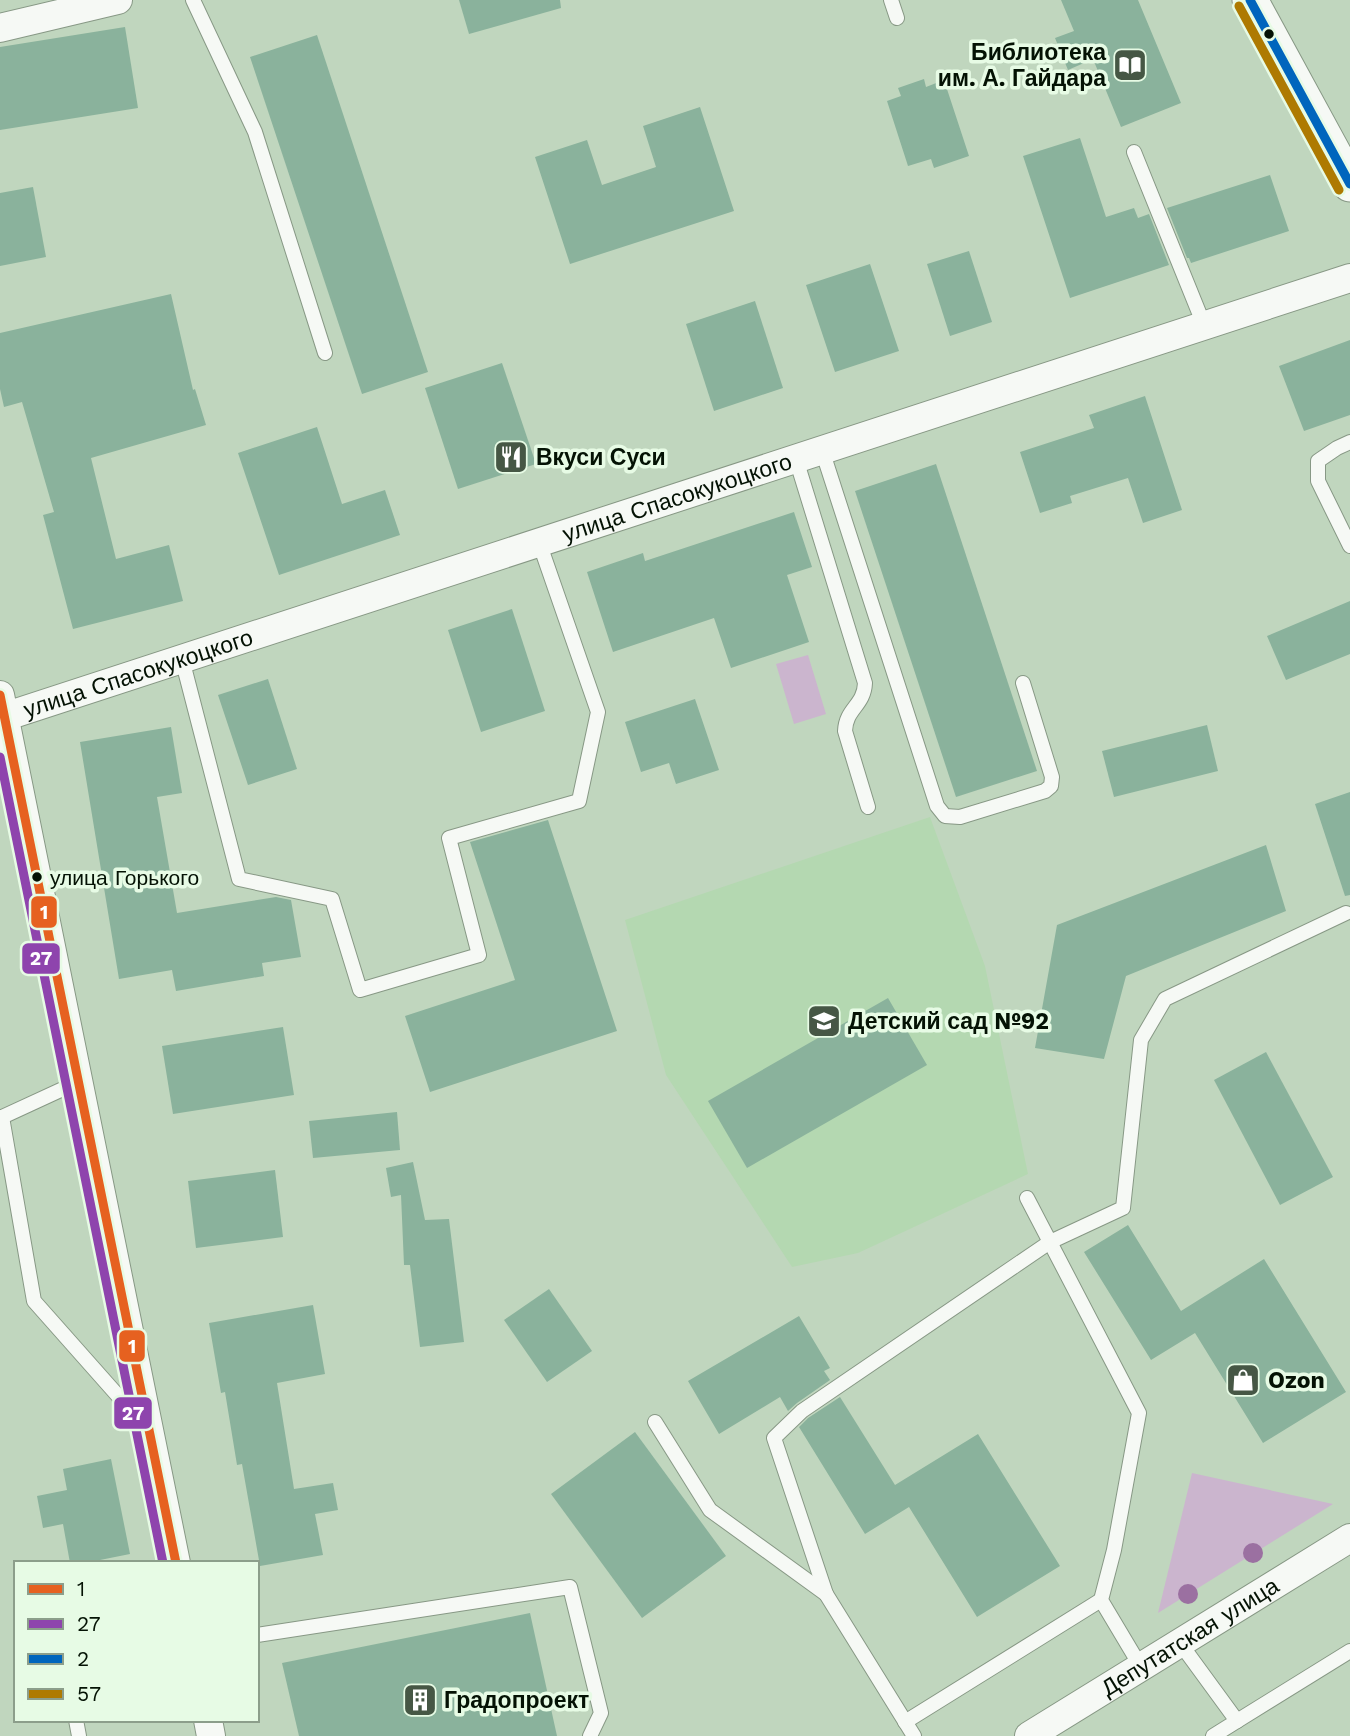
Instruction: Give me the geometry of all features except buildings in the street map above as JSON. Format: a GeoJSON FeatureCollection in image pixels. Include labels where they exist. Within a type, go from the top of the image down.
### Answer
{"type":"FeatureCollection","features":[{"type":"Feature","properties":{"kind":"street"},"geometry":{"type":"LineString","coordinates":[[0,28],[118,0]]}},
{"type":"Feature","properties":{"kind":"street"},"geometry":{"type":"LineString","coordinates":[[1250,0],[1350,184]]}},
{"type":"Feature","properties":{"kind":"street","name":"улица Спасокукоцкого"},"geometry":{"type":"LineString","coordinates":[[1,710],[182,659],[1350,278]]}},
{"type":"Feature","properties":{"kind":"street"},"geometry":{"type":"LineString","coordinates":[[1,710],[176,1561]]}},
{"type":"Feature","properties":{"kind":"street","name":"Депутатская улица"},"geometry":{"type":"LineString","coordinates":[[1029,1736],[1350,1538]]}},
{"type":"Feature","properties":{"kind":"lane"},"geometry":{"type":"LineString","coordinates":[[193,0],[255,132],[324,353]]}},
{"type":"Feature","properties":{"kind":"lane"},"geometry":{"type":"LineString","coordinates":[[891,0],[897,18]]}},
{"type":"Feature","properties":{"kind":"lane"},"geometry":{"type":"LineString","coordinates":[[1134,152],[1204,325]]}},
{"type":"Feature","properties":{"kind":"lane"},"geometry":{"type":"LineString","coordinates":[[1350,442],[1318,461],[1318,481],[1350,546]]}},
{"type":"Feature","properties":{"kind":"lane"},"geometry":{"type":"LineString","coordinates":[[822,450],[937,806],[945,816],[960,817],[1045,791],[1051,786],[1052,777],[1023,684]]}},
{"type":"Feature","properties":{"kind":"lane"},"geometry":{"type":"LineString","coordinates":[[796,458],[865,683],[861,699],[845,720],[845,731],[868,807]]}},
{"type":"Feature","properties":{"kind":"lane"},"geometry":{"type":"LineString","coordinates":[[182,659],[239,879],[332,899],[360,990],[479,956],[449,838],[579,801],[598,712],[539,542]]}},
{"type":"Feature","properties":{"kind":"lane"},"geometry":{"type":"LineString","coordinates":[[914,1736],[826,1594],[774,1438],[802,1411],[1050,1242],[1123,1209],[1141,1040],[1165,999],[1346,913]]}},
{"type":"Feature","properties":{"kind":"lane"},"geometry":{"type":"LineString","coordinates":[[78,1082],[1,1118],[34,1301],[149,1431]]}},
{"type":"Feature","properties":{"kind":"lane"},"geometry":{"type":"LineString","coordinates":[[905,1722],[1101,1600],[1114,1550],[1139,1413],[1027,1198]]}},
{"type":"Feature","properties":{"kind":"lane"},"geometry":{"type":"LineString","coordinates":[[655,1422],[710,1510],[826,1594]]}},
{"type":"Feature","properties":{"kind":"lane"},"geometry":{"type":"LineString","coordinates":[[259,1635],[570,1587],[601,1713],[590,1736]]}},
{"type":"Feature","properties":{"kind":"lane"},"geometry":{"type":"LineString","coordinates":[[1101,1600],[1142,1667]]}},
{"type":"Feature","properties":{"kind":"lane"},"geometry":{"type":"LineString","coordinates":[[1180,1643],[1237,1721]]}},
{"type":"Feature","properties":{"kind":"lane"},"geometry":{"type":"LineString","coordinates":[[1213,1736],[1350,1651]]}},
{"type":"Feature","properties":{"kind":"shaded area"},"geometry":{"type":"Polygon","coordinates":[[[808,655],[826,714],[794,724],[776,664],[808,655]]]}},
{"type":"Feature","properties":{"kind":"shaded area","name":"Детский сад №92"},"geometry":{"type":"Polygon","coordinates":[[[930,817],[985,966],[1028,1174],[858,1253],[792,1267],[666,1075],[625,920],[930,817]]]}},
{"type":"Feature","properties":{"kind":"shaded area"},"geometry":{"type":"Polygon","coordinates":[[[1192,1473],[1333,1504],[1158,1613],[1192,1473]]]}},
{"type":"Feature","properties":{"kind":"transit line","name":"2"},"geometry":{"type":"LineString","coordinates":[[1250,0],[1350,184]]}},
{"type":"Feature","properties":{"kind":"transit line","name":"57"},"geometry":{"type":"LineString","coordinates":[[1239,6],[1339,190]]}},
{"type":"Feature","properties":{"kind":"transit line","name":"1"},"geometry":{"type":"LineString","coordinates":[[0,695],[176,1561]]}},
{"type":"Feature","properties":{"kind":"transit line","name":"27"},"geometry":{"type":"LineString","coordinates":[[0,757],[163,1561]]}},
{"type":"Feature","properties":{"kind":"place","name":"Библиотека им. А. Гайдара"},"geometry":{"type":"Point","coordinates":[1130,65]}},
{"type":"Feature","properties":{"kind":"place","name":"Вкуси Суси"},"geometry":{"type":"Point","coordinates":[511,457]}},
{"type":"Feature","properties":{"kind":"place","name":"улица Горького"},"geometry":{"type":"Point","coordinates":[37,877]}},
{"type":"Feature","properties":{"kind":"place","name":"Детский сад №92"},"geometry":{"type":"Point","coordinates":[824,1021]}},
{"type":"Feature","properties":{"kind":"place","name":"Ozon"},"geometry":{"type":"Point","coordinates":[1243,1380]}},
{"type":"Feature","properties":{"kind":"place","name":"Градопроект"},"geometry":{"type":"Point","coordinates":[420,1700]}}]}
